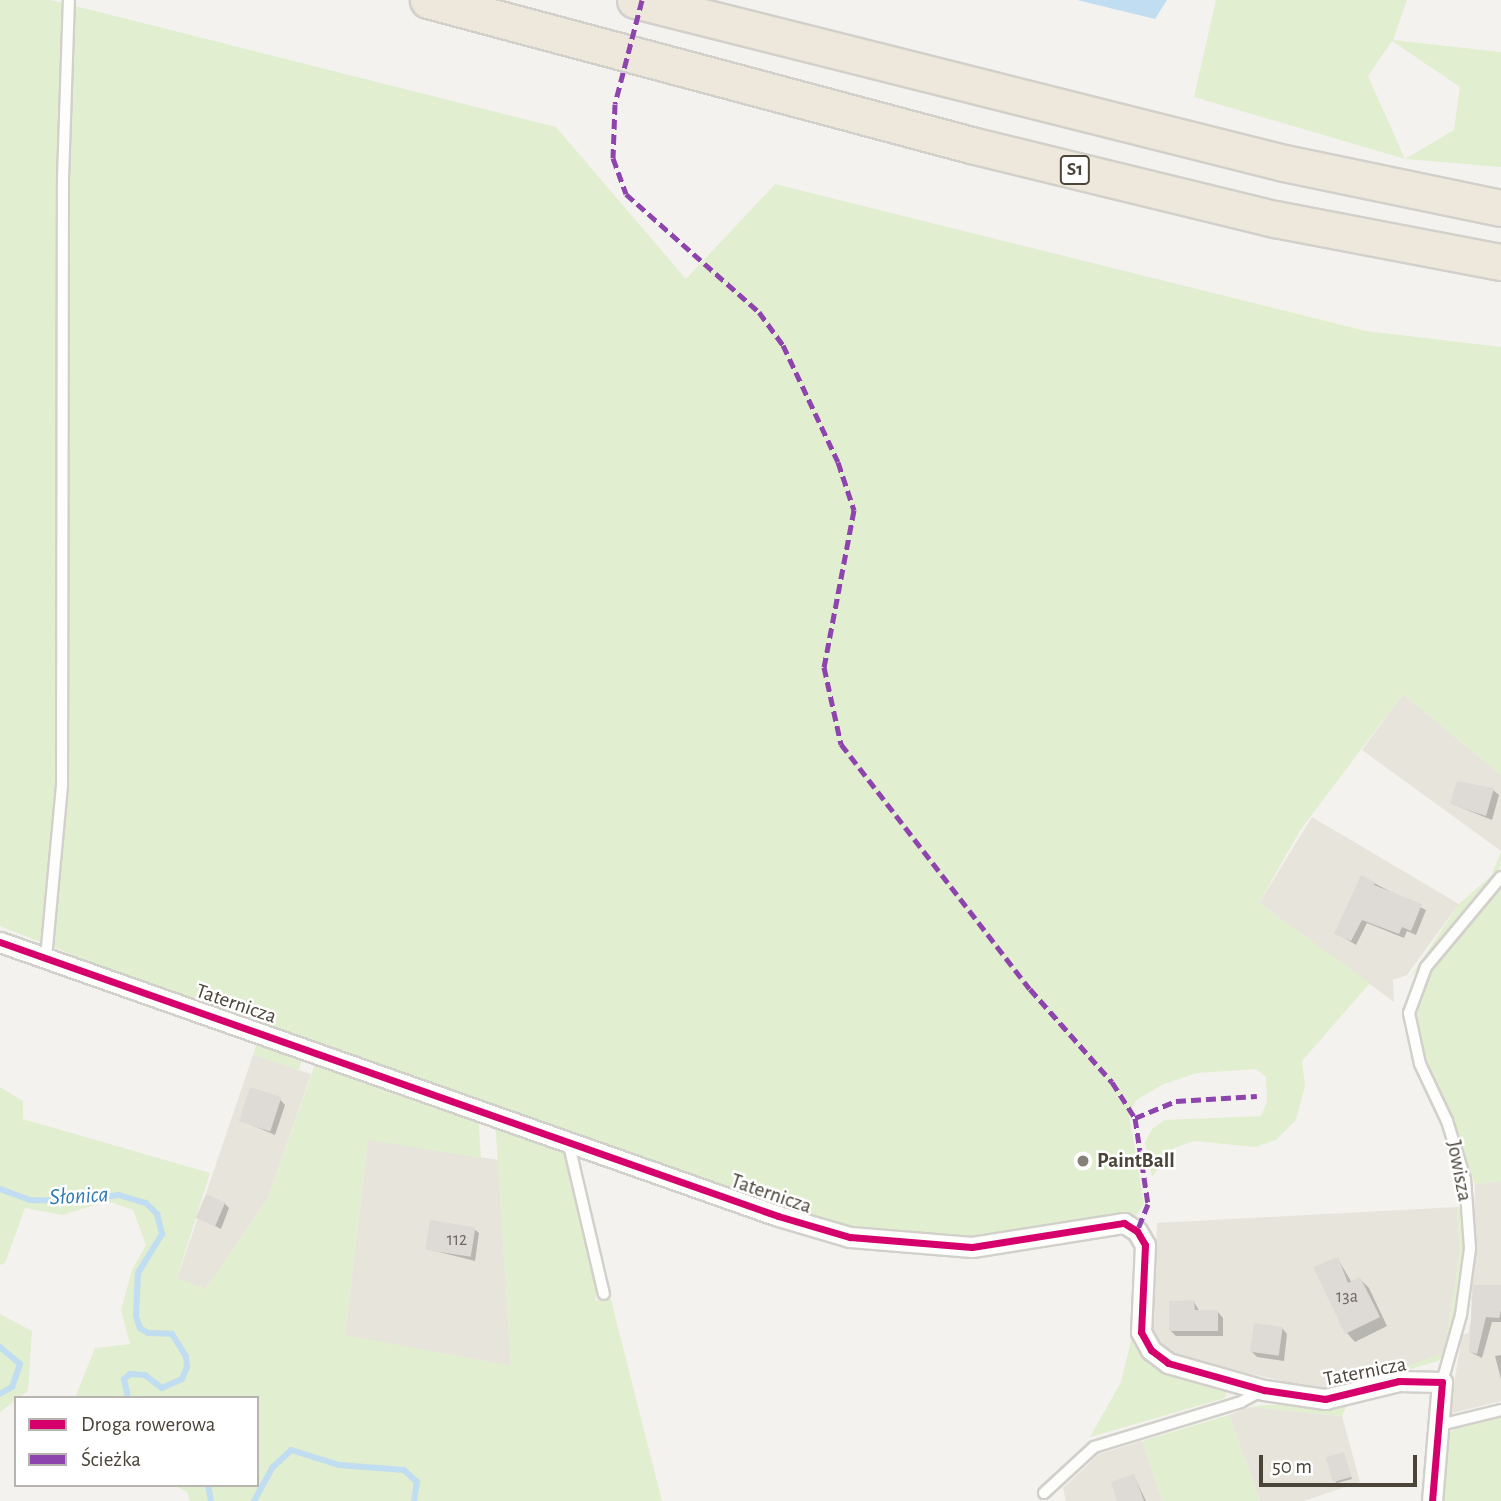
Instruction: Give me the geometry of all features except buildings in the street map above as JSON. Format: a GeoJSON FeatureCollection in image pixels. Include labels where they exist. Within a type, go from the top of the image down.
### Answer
{"type":"FeatureCollection","features":[{"type":"Feature","properties":{"kind":"highway","name":"S1"},"geometry":{"type":"LineString","coordinates":[[428,0],[652,62],[1275,219],[1501,262]]}},
{"type":"Feature","properties":{"kind":"highway"},"geometry":{"type":"LineString","coordinates":[[651,4],[1284,163],[1501,208]]}},
{"type":"Feature","properties":{"kind":"street","name":"Taternicza"},"geometry":{"type":"LineString","coordinates":[[0,942],[778,1216],[879,1242],[1008,1244],[1094,1224],[1124,1223],[1137,1231],[1145,1245],[1140,1324],[1151,1350],[1183,1369],[1264,1390],[1325,1399],[1399,1381],[1442,1382]]}},
{"type":"Feature","properties":{"kind":"street","name":"Jowisza"},"geometry":{"type":"LineString","coordinates":[[1432,1501],[1435,1426],[1442,1382]]}},
{"type":"Feature","properties":{"kind":"lane"},"geometry":{"type":"LineString","coordinates":[[46,958],[62,786],[63,178],[69,0]]}},
{"type":"Feature","properties":{"kind":"lane","name":"Jowisza"},"geometry":{"type":"LineString","coordinates":[[1442,1382],[1461,1315],[1470,1248],[1465,1179],[1447,1121],[1417,1056],[1409,1013],[1426,967],[1501,877]]}},
{"type":"Feature","properties":{"kind":"lane"},"geometry":{"type":"LineString","coordinates":[[568,1140],[604,1294]]}},
{"type":"Feature","properties":{"kind":"lane"},"geometry":{"type":"LineString","coordinates":[[1044,1493],[1094,1447],[1241,1402],[1264,1390]]}},
{"type":"Feature","properties":{"kind":"lane"},"geometry":{"type":"LineString","coordinates":[[1435,1426],[1501,1410]]}},
{"type":"Feature","properties":{"kind":"shaded area"},"geometry":{"type":"Polygon","coordinates":[[[1403,694],[1501,775],[1501,851],[1362,750],[1403,694]]]}},
{"type":"Feature","properties":{"kind":"shaded area"},"geometry":{"type":"Polygon","coordinates":[[[1312,817],[1459,904],[1407,975],[1393,980],[1394,1002],[1259,903],[1312,817]]]}},
{"type":"Feature","properties":{"kind":"shaded area"},"geometry":{"type":"Polygon","coordinates":[[[253,1055],[311,1074],[268,1199],[205,1289],[177,1279],[253,1055]]]}},
{"type":"Feature","properties":{"kind":"shaded area"},"geometry":{"type":"Polygon","coordinates":[[[368,1139],[498,1160],[511,1366],[345,1336],[368,1139]]]}},
{"type":"Feature","properties":{"kind":"shaded area"},"geometry":{"type":"Polygon","coordinates":[[[1501,1181],[1501,1401],[1449,1414],[1462,1335],[1468,1333],[1471,1320],[1475,1184],[1501,1181]]]}},
{"type":"Feature","properties":{"kind":"shaded area"},"geometry":{"type":"Polygon","coordinates":[[[1457,1207],[1460,1252],[1444,1354],[1341,1388],[1316,1389],[1175,1356],[1152,1333],[1157,1223],[1457,1207]]]}},
{"type":"Feature","properties":{"kind":"shaded area"},"geometry":{"type":"Polygon","coordinates":[[[1250,1407],[1342,1416],[1360,1482],[1304,1501],[1260,1501],[1229,1415],[1250,1407]]]}},
{"type":"Feature","properties":{"kind":"shaded area"},"geometry":{"type":"Polygon","coordinates":[[[1142,1441],[1162,1501],[1066,1501],[1063,1488],[1099,1454],[1142,1441]]]}},
{"type":"Feature","properties":{"kind":"green space"},"geometry":{"type":"Polygon","coordinates":[[[0,0],[51,0],[556,127],[686,279],[775,184],[1366,331],[1501,347],[1501,775],[1403,694],[1301,829],[1259,903],[1370,983],[1302,1061],[1305,1086],[1296,1120],[1276,1140],[1255,1147],[1194,1141],[1174,1148],[1152,1177],[1145,1142],[1152,1129],[1165,1120],[1261,1116],[1267,1102],[1266,1077],[1256,1069],[1197,1073],[1164,1084],[1136,1100],[1129,1115],[1144,1204],[1134,1218],[1008,1239],[851,1233],[253,1026],[0,926],[0,0]]]}},
{"type":"Feature","properties":{"kind":"green space"},"geometry":{"type":"Polygon","coordinates":[[[1216,0],[1407,0],[1393,40],[1501,52],[1501,167],[1405,159],[1194,97],[1216,0]],[[1392,41],[1368,76],[1405,159],[1454,130],[1460,87],[1392,41]]]}},
{"type":"Feature","properties":{"kind":"green space"},"geometry":{"type":"Polygon","coordinates":[[[1501,852],[1501,865],[1486,892],[1409,979],[1459,904],[1491,876],[1501,852]]]}},
{"type":"Feature","properties":{"kind":"green space"},"geometry":{"type":"Polygon","coordinates":[[[1501,886],[1501,1181],[1475,1184],[1458,1133],[1420,1050],[1415,1009],[1434,966],[1501,886]]]}},
{"type":"Feature","properties":{"kind":"green space"},"geometry":{"type":"Polygon","coordinates":[[[259,1037],[302,1059],[299,1070],[253,1055],[259,1037]]]}},
{"type":"Feature","properties":{"kind":"green space"},"geometry":{"type":"Polygon","coordinates":[[[316,1061],[478,1113],[481,1158],[368,1140],[345,1335],[511,1366],[495,1120],[564,1145],[598,1289],[595,1301],[611,1300],[662,1501],[190,1501],[187,1492],[178,1487],[259,1487],[259,1396],[76,1396],[95,1348],[130,1344],[121,1310],[132,1270],[146,1245],[133,1210],[107,1201],[63,1215],[25,1208],[5,1263],[0,1265],[0,1087],[23,1101],[23,1119],[210,1173],[177,1278],[205,1289],[268,1199],[316,1061]]]}},
{"type":"Feature","properties":{"kind":"green space"},"geometry":{"type":"Polygon","coordinates":[[[1457,1207],[1463,1207],[1463,1251],[1448,1352],[1438,1361],[1411,1369],[1406,1366],[1444,1353],[1460,1252],[1457,1207]]]}},
{"type":"Feature","properties":{"kind":"green space"},"geometry":{"type":"Polygon","coordinates":[[[0,1314],[32,1331],[28,1391],[21,1396],[14,1396],[14,1402],[0,1412],[0,1314]]]}},
{"type":"Feature","properties":{"kind":"green space"},"geometry":{"type":"Polygon","coordinates":[[[1136,1320],[1138,1341],[1227,1388],[1225,1398],[1090,1437],[1121,1382],[1136,1320]]]}},
{"type":"Feature","properties":{"kind":"green space"},"geometry":{"type":"Polygon","coordinates":[[[1348,1403],[1342,1416],[1250,1407],[1265,1405],[1348,1403]]]}},
{"type":"Feature","properties":{"kind":"green space"},"geometry":{"type":"Polygon","coordinates":[[[1229,1415],[1260,1501],[1162,1501],[1142,1441],[1229,1415]]]}},
{"type":"Feature","properties":{"kind":"green space"},"geometry":{"type":"Polygon","coordinates":[[[1501,1417],[1501,1501],[1438,1501],[1444,1438],[1455,1428],[1501,1417]]]}},
{"type":"Feature","properties":{"kind":"water"},"geometry":{"type":"Polygon","coordinates":[[[1077,0],[1167,0],[1155,19],[1077,0]]]}},
{"type":"Feature","properties":{"kind":"waterway","name":"Słonica"},"geometry":{"type":"LineString","coordinates":[[0,1189],[30,1200],[72,1201],[119,1195],[146,1203],[157,1214],[162,1234],[138,1273],[136,1316],[140,1328],[148,1333],[172,1334],[186,1356],[187,1367],[182,1379],[162,1388],[145,1375],[130,1374],[124,1379],[128,1396]]}},
{"type":"Feature","properties":{"kind":"waterway","name":"Słonica"},"geometry":{"type":"LineString","coordinates":[[0,1347],[20,1364],[12,1387],[0,1394]]}},
{"type":"Feature","properties":{"kind":"waterway","name":"Słonica"},"geometry":{"type":"LineString","coordinates":[[254,1501],[272,1468],[291,1450],[339,1465],[404,1470],[417,1482],[414,1501]]}},
{"type":"Feature","properties":{"kind":"waterway","name":"Słonica"},"geometry":{"type":"LineString","coordinates":[[208,1487],[211,1501]]}},
{"type":"Feature","properties":{"kind":"marked path"},"geometry":{"type":"LineString","coordinates":[[642,0],[615,104],[613,158],[626,194],[759,312],[783,345],[838,462],[854,510],[824,667],[841,744],[1030,989],[1112,1082],[1135,1118],[1148,1204],[1137,1231]]}},
{"type":"Feature","properties":{"kind":"marked path"},"geometry":{"type":"LineString","coordinates":[[1135,1118],[1176,1101],[1257,1096]]}},
{"type":"Feature","properties":{"kind":"cycle path"},"geometry":{"type":"LineString","coordinates":[[0,942],[778,1216],[850,1237],[972,1247],[1124,1223],[1137,1231],[1145,1245],[1141,1332],[1151,1350],[1168,1363],[1264,1390],[1325,1399],[1399,1381],[1442,1382],[1432,1501]]}},
{"type":"Feature","properties":{"kind":"place","name":"PaintBall"},"geometry":{"type":"Point","coordinates":[1083,1161]}}]}
